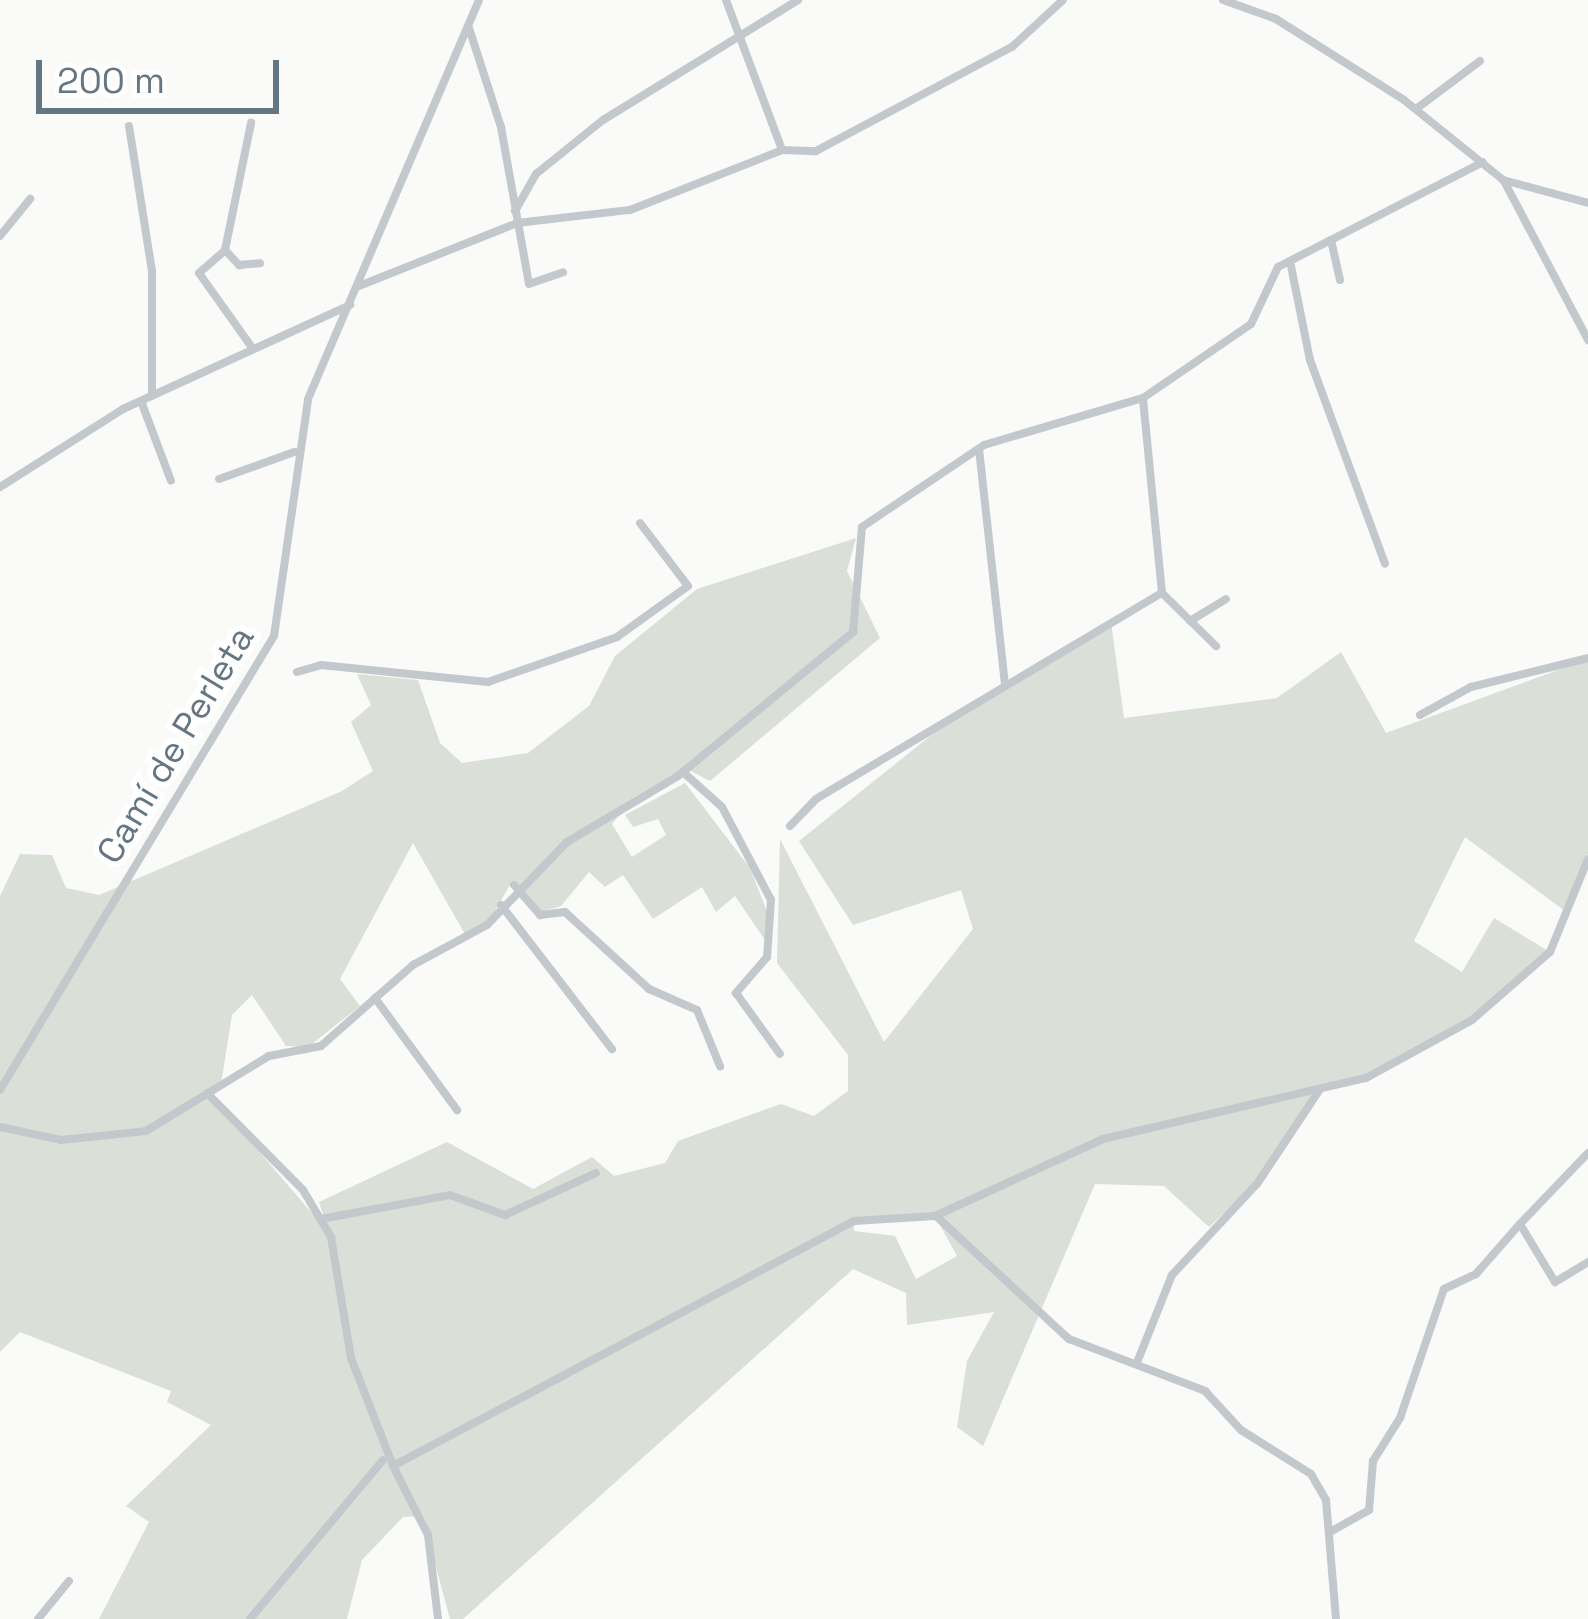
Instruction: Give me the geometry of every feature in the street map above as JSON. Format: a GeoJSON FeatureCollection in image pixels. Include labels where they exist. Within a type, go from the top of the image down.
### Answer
{"type":"FeatureCollection","features":[{"type":"Feature","properties":{"kind":"street","name":"Camí de Perleta"},"geometry":{"type":"LineString","coordinates":[[0,1090],[274,636],[293,452],[479,0]]}},
{"type":"Feature","properties":{"kind":"street"},"geometry":{"type":"LineString","coordinates":[[726,0],[782,150]]}},
{"type":"Feature","properties":{"kind":"street"},"geometry":{"type":"LineString","coordinates":[[515,211],[536,174],[603,120],[740,44],[798,0]]}},
{"type":"Feature","properties":{"kind":"street"},"geometry":{"type":"LineString","coordinates":[[359,286],[517,223],[630,210],[782,150],[835,142],[1012,47],[1063,0]]}},
{"type":"Feature","properties":{"kind":"street"},"geometry":{"type":"LineString","coordinates":[[1222,0],[1276,19],[1415,109],[1503,180],[1537,225],[1588,340]]}},
{"type":"Feature","properties":{"kind":"street"},"geometry":{"type":"LineString","coordinates":[[469,27],[529,284],[563,272]]}},
{"type":"Feature","properties":{"kind":"street"},"geometry":{"type":"LineString","coordinates":[[1415,109],[1480,61]]}},
{"type":"Feature","properties":{"kind":"street"},"geometry":{"type":"LineString","coordinates":[[251,123],[224,250],[200,274],[253,349]]}},
{"type":"Feature","properties":{"kind":"street"},"geometry":{"type":"LineString","coordinates":[[129,126],[152,271],[152,395]]}},
{"type":"Feature","properties":{"kind":"street"},"geometry":{"type":"LineString","coordinates":[[0,1127],[61,1140],[146,1131],[269,1056],[321,1046],[412,964],[469,940],[514,885],[683,772],[853,632],[862,527],[979,449],[1143,398],[1251,324],[1269,275],[1483,162]]}},
{"type":"Feature","properties":{"kind":"street"},"geometry":{"type":"LineString","coordinates":[[1503,180],[1588,203]]}},
{"type":"Feature","properties":{"kind":"street"},"geometry":{"type":"LineString","coordinates":[[0,236],[29,199]]}},
{"type":"Feature","properties":{"kind":"street"},"geometry":{"type":"LineString","coordinates":[[1331,240],[1340,280]]}},
{"type":"Feature","properties":{"kind":"street"},"geometry":{"type":"LineString","coordinates":[[224,250],[239,265],[260,263]]}},
{"type":"Feature","properties":{"kind":"street"},"geometry":{"type":"LineString","coordinates":[[1290,261],[1310,360],[1385,564]]}},
{"type":"Feature","properties":{"kind":"street"},"geometry":{"type":"LineString","coordinates":[[0,487],[141,400],[351,304]]}},
{"type":"Feature","properties":{"kind":"street"},"geometry":{"type":"LineString","coordinates":[[1143,398],[1162,593],[1216,646]]}},
{"type":"Feature","properties":{"kind":"street"},"geometry":{"type":"LineString","coordinates":[[141,400],[171,481]]}},
{"type":"Feature","properties":{"kind":"street"},"geometry":{"type":"LineString","coordinates":[[979,449],[1005,683]]}},
{"type":"Feature","properties":{"kind":"street"},"geometry":{"type":"LineString","coordinates":[[219,479],[293,452]]}},
{"type":"Feature","properties":{"kind":"street"},"geometry":{"type":"LineString","coordinates":[[297,672],[321,665],[488,682],[617,637],[688,586],[640,523]]}},
{"type":"Feature","properties":{"kind":"street"},"geometry":{"type":"LineString","coordinates":[[790,826],[816,799],[1162,593]]}},
{"type":"Feature","properties":{"kind":"street"},"geometry":{"type":"LineString","coordinates":[[1190,621],[1226,599]]}},
{"type":"Feature","properties":{"kind":"street"},"geometry":{"type":"LineString","coordinates":[[1420,715],[1471,687],[1588,658]]}},
{"type":"Feature","properties":{"kind":"street"},"geometry":{"type":"LineString","coordinates":[[683,772],[722,807],[771,900],[767,957],[736,993],[780,1054]]}},
{"type":"Feature","properties":{"kind":"street"},"geometry":{"type":"LineString","coordinates":[[393,1466],[854,1221],[935,1216],[1103,1138],[1366,1078],[1472,1020],[1550,952],[1588,859]]}},
{"type":"Feature","properties":{"kind":"street"},"geometry":{"type":"LineString","coordinates":[[514,885],[540,915],[565,912],[649,989],[697,1010],[720,1066]]}},
{"type":"Feature","properties":{"kind":"street"},"geometry":{"type":"LineString","coordinates":[[501,905],[612,1049]]}},
{"type":"Feature","properties":{"kind":"street"},"geometry":{"type":"LineString","coordinates":[[375,998],[458,1109]]}},
{"type":"Feature","properties":{"kind":"street"},"geometry":{"type":"LineString","coordinates":[[1138,1360],[1172,1275],[1257,1184],[1321,1088]]}},
{"type":"Feature","properties":{"kind":"street"},"geometry":{"type":"LineString","coordinates":[[207,1093],[321,1219],[346,1280],[351,1358],[383,1460],[393,1466],[428,1535],[439,1619]]}},
{"type":"Feature","properties":{"kind":"street"},"geometry":{"type":"LineString","coordinates":[[1330,1532],[1369,1510],[1373,1461],[1400,1418],[1444,1289],[1476,1274],[1588,1153]]}},
{"type":"Feature","properties":{"kind":"street"},"geometry":{"type":"LineString","coordinates":[[321,1219],[450,1195],[505,1216],[596,1173]]}},
{"type":"Feature","properties":{"kind":"street"},"geometry":{"type":"LineString","coordinates":[[935,1216],[1069,1339],[1138,1360],[1205,1391],[1241,1430],[1292,1456],[1326,1500],[1336,1619]]}},
{"type":"Feature","properties":{"kind":"street"},"geometry":{"type":"LineString","coordinates":[[1520,1225],[1555,1282],[1588,1262]]}},
{"type":"Feature","properties":{"kind":"street"},"geometry":{"type":"LineString","coordinates":[[250,1619],[383,1460]]}},
{"type":"Feature","properties":{"kind":"street"},"geometry":{"type":"LineString","coordinates":[[38,1619],[69,1581]]}},
{"type":"Feature","properties":{"kind":"shaded area"},"geometry":{"type":"Polygon","coordinates":[[[856,538],[847,571],[880,638],[710,781],[687,769],[634,797],[612,824],[632,857],[666,835],[658,819],[633,827],[625,815],[685,783],[750,868],[770,919],[765,940],[735,896],[716,912],[702,887],[653,919],[623,875],[605,887],[589,872],[561,906],[537,913],[511,883],[487,925],[466,936],[413,843],[340,979],[360,1006],[308,1047],[286,1046],[252,995],[232,1015],[221,1084],[208,1092],[329,1233],[319,1202],[447,1142],[533,1189],[592,1157],[614,1176],[665,1163],[678,1141],[781,1104],[814,1116],[848,1091],[848,1055],[777,963],[780,839],[884,1042],[973,929],[961,890],[853,925],[799,841],[969,705],[1111,622],[1124,718],[1277,698],[1341,652],[1386,733],[1588,659],[1588,860],[1565,911],[1465,837],[1414,941],[1462,972],[1494,918],[1550,952],[1472,1020],[1366,1078],[1316,1090],[1268,1172],[1209,1227],[1164,1186],[1095,1184],[983,1446],[957,1427],[967,1361],[994,1312],[907,1325],[906,1293],[853,1269],[463,1619],[450,1619],[422,1516],[403,1517],[362,1560],[347,1619],[99,1619],[149,1522],[126,1506],[211,1425],[167,1402],[171,1391],[20,1332],[0,1352],[0,896],[20,854],[52,855],[66,888],[99,895],[342,791],[373,771],[351,722],[371,705],[357,674],[418,680],[440,743],[462,763],[528,753],[589,706],[615,656],[697,589],[856,538]],[[935,1216],[854,1221],[854,1231],[895,1236],[916,1279],[957,1256],[935,1216]]]}}]}
